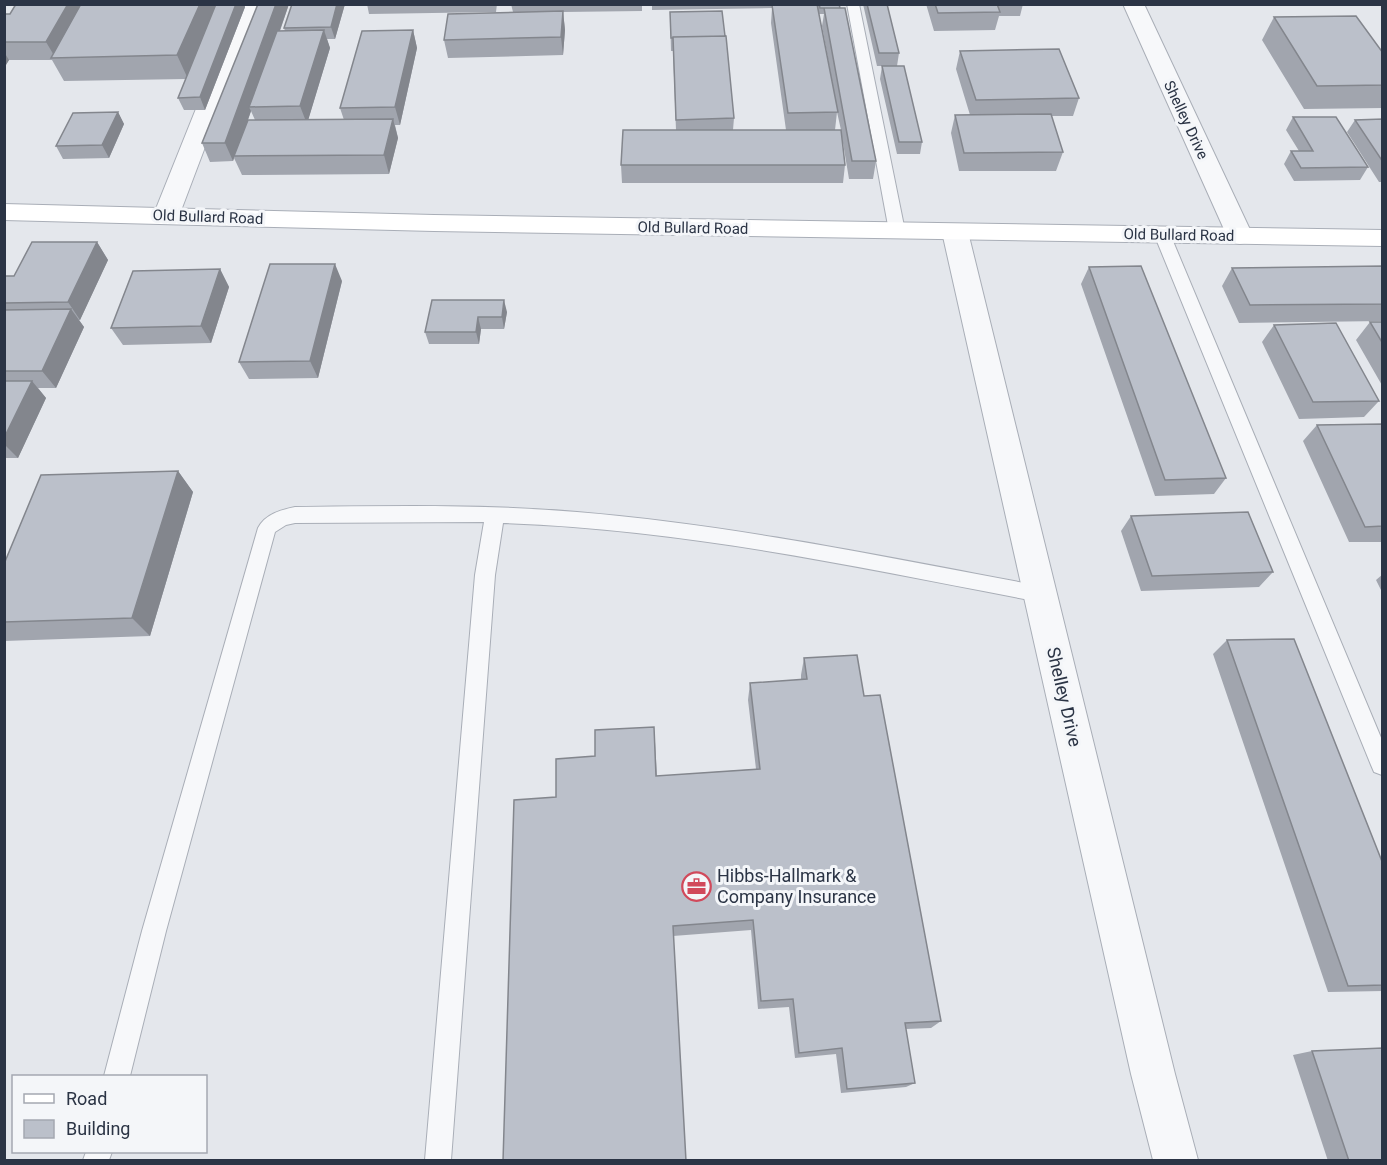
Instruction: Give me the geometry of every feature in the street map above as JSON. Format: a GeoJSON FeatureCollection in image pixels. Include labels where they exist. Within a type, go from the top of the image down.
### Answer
{"type":"FeatureCollection","features":[{"type":"Feature","properties":{"kind":"street"},"geometry":{"type":"LineString","coordinates":[[166,216],[249,4]]}},
{"type":"Feature","properties":{"kind":"street","name":"Shelley Drive"},"geometry":{"type":"LineString","coordinates":[[1133,4],[1240,236]]}},
{"type":"Feature","properties":{"kind":"street","name":"Old Bullard Road"},"geometry":{"type":"LineString","coordinates":[[6,214],[434,224],[1383,238]]}},
{"type":"Feature","properties":{"kind":"street","name":"Shelley Drive"},"geometry":{"type":"LineString","coordinates":[[955,232],[1153,1074],[1176,1161]]}},
{"type":"Feature","properties":{"kind":"lane"},"geometry":{"type":"LineString","coordinates":[[854,4],[897,231]]}},
{"type":"Feature","properties":{"kind":"lane"},"geometry":{"type":"LineString","coordinates":[[1162,234],[1376,732],[1383,765]]}},
{"type":"Feature","properties":{"kind":"lane"},"geometry":{"type":"LineString","coordinates":[[118,1075],[154,931],[267,528],[281,518],[295,515],[495,515],[576,519],[686,531],[834,555],[1040,594]]}},
{"type":"Feature","properties":{"kind":"lane"},"geometry":{"type":"LineString","coordinates":[[438,1161],[485,575],[495,515]]}},
{"type":"Feature","properties":{"kind":"building"},"geometry":{"type":"Polygon","coordinates":[[[16,4],[68,4],[46,42],[4,42],[4,14],[10,14],[16,4]]]}},
{"type":"Feature","properties":{"kind":"building"},"geometry":{"type":"Polygon","coordinates":[[[81,4],[200,4],[177,55],[51,58],[81,4]]]}},
{"type":"Feature","properties":{"kind":"building"},"geometry":{"type":"Polygon","coordinates":[[[216,4],[236,4],[200,97],[178,98],[216,4]]]}},
{"type":"Feature","properties":{"kind":"building"},"geometry":{"type":"Polygon","coordinates":[[[258,4],[276,4],[225,143],[202,143],[258,4]]]}},
{"type":"Feature","properties":{"kind":"building"},"geometry":{"type":"Polygon","coordinates":[[[292,4],[337,4],[331,27],[284,28],[292,4]]]}},
{"type":"Feature","properties":{"kind":"building"},"geometry":{"type":"Polygon","coordinates":[[[817,4],[838,112],[788,113],[772,5],[817,4]]]}},
{"type":"Feature","properties":{"kind":"building"},"geometry":{"type":"Polygon","coordinates":[[[819,4],[839,4],[840,8],[820,8],[819,4]]]}},
{"type":"Feature","properties":{"kind":"building"},"geometry":{"type":"Polygon","coordinates":[[[867,4],[887,4],[899,53],[879,53],[867,4]]]}},
{"type":"Feature","properties":{"kind":"building"},"geometry":{"type":"Polygon","coordinates":[[[935,4],[997,4],[1000,12],[938,13],[935,4]]]}},
{"type":"Feature","properties":{"kind":"building"},"geometry":{"type":"Polygon","coordinates":[[[824,8],[845,8],[876,161],[852,161],[824,8]]]}},
{"type":"Feature","properties":{"kind":"building"},"geometry":{"type":"Polygon","coordinates":[[[563,11],[561,37],[444,40],[448,14],[563,11]]]}},
{"type":"Feature","properties":{"kind":"building"},"geometry":{"type":"Polygon","coordinates":[[[722,11],[725,36],[671,38],[670,12],[722,11]]]}},
{"type":"Feature","properties":{"kind":"building"},"geometry":{"type":"Polygon","coordinates":[[[1356,16],[1383,53],[1383,85],[1317,86],[1274,17],[1356,16]]]}},
{"type":"Feature","properties":{"kind":"building"},"geometry":{"type":"Polygon","coordinates":[[[324,30],[300,106],[249,107],[277,31],[324,30]]]}},
{"type":"Feature","properties":{"kind":"building"},"geometry":{"type":"Polygon","coordinates":[[[413,30],[395,107],[340,108],[362,31],[413,30]]]}},
{"type":"Feature","properties":{"kind":"building"},"geometry":{"type":"Polygon","coordinates":[[[726,36],[734,118],[676,120],[673,37],[726,36]]]}},
{"type":"Feature","properties":{"kind":"building"},"geometry":{"type":"Polygon","coordinates":[[[1059,49],[1079,98],[976,100],[960,51],[1059,49]]]}},
{"type":"Feature","properties":{"kind":"building"},"geometry":{"type":"Polygon","coordinates":[[[882,66],[904,66],[922,142],[899,142],[882,66]]]}},
{"type":"Feature","properties":{"kind":"building"},"geometry":{"type":"Polygon","coordinates":[[[118,112],[102,145],[56,146],[73,113],[118,112]]]}},
{"type":"Feature","properties":{"kind":"building"},"geometry":{"type":"Polygon","coordinates":[[[1051,114],[1063,152],[964,153],[955,115],[1051,114]]]}},
{"type":"Feature","properties":{"kind":"building"},"geometry":{"type":"Polygon","coordinates":[[[1293,117],[1336,117],[1368,167],[1301,168],[1291,151],[1313,151],[1293,117]]]}},
{"type":"Feature","properties":{"kind":"building"},"geometry":{"type":"Polygon","coordinates":[[[393,119],[384,155],[234,156],[248,120],[393,119]]]}},
{"type":"Feature","properties":{"kind":"building"},"geometry":{"type":"Polygon","coordinates":[[[1383,119],[1383,162],[1355,120],[1383,119]]]}},
{"type":"Feature","properties":{"kind":"building"},"geometry":{"type":"Polygon","coordinates":[[[623,130],[841,130],[845,165],[621,165],[623,130]]]}},
{"type":"Feature","properties":{"kind":"building"},"geometry":{"type":"Polygon","coordinates":[[[32,242],[97,242],[68,302],[4,303],[4,276],[14,276],[32,242]]]}},
{"type":"Feature","properties":{"kind":"building"},"geometry":{"type":"Polygon","coordinates":[[[270,264],[335,264],[310,361],[239,362],[270,264]]]}},
{"type":"Feature","properties":{"kind":"building"},"geometry":{"type":"Polygon","coordinates":[[[1141,266],[1226,478],[1165,480],[1089,267],[1141,266]]]}},
{"type":"Feature","properties":{"kind":"building"},"geometry":{"type":"Polygon","coordinates":[[[1383,266],[1383,304],[1250,305],[1232,268],[1383,266]]]}},
{"type":"Feature","properties":{"kind":"building"},"geometry":{"type":"Polygon","coordinates":[[[220,269],[201,326],[111,328],[133,271],[220,269]]]}},
{"type":"Feature","properties":{"kind":"building"},"geometry":{"type":"Polygon","coordinates":[[[432,300],[504,300],[502,317],[478,317],[476,332],[425,332],[432,300]]]}},
{"type":"Feature","properties":{"kind":"building"},"geometry":{"type":"Polygon","coordinates":[[[71,309],[42,371],[4,371],[4,310],[71,309]]]}},
{"type":"Feature","properties":{"kind":"building"},"geometry":{"type":"Polygon","coordinates":[[[1370,322],[1383,322],[1383,344],[1370,322]]]}},
{"type":"Feature","properties":{"kind":"building"},"geometry":{"type":"Polygon","coordinates":[[[1336,323],[1379,401],[1313,402],[1274,325],[1336,323]]]}},
{"type":"Feature","properties":{"kind":"building"},"geometry":{"type":"Polygon","coordinates":[[[4,381],[32,381],[4,438],[4,381]]]}},
{"type":"Feature","properties":{"kind":"building"},"geometry":{"type":"Polygon","coordinates":[[[1383,424],[1383,526],[1365,527],[1317,425],[1383,424]]]}},
{"type":"Feature","properties":{"kind":"building"},"geometry":{"type":"Polygon","coordinates":[[[178,471],[132,618],[4,622],[4,564],[41,475],[178,471]]]}},
{"type":"Feature","properties":{"kind":"building"},"geometry":{"type":"Polygon","coordinates":[[[1248,512],[1273,572],[1152,576],[1131,516],[1248,512]]]}},
{"type":"Feature","properties":{"kind":"building"},"geometry":{"type":"Polygon","coordinates":[[[1294,639],[1383,864],[1383,985],[1348,986],[1227,640],[1294,639]]]}},
{"type":"Feature","properties":{"kind":"building"},"geometry":{"type":"Polygon","coordinates":[[[857,655],[864,696],[880,695],[941,1021],[905,1023],[915,1083],[847,1089],[842,1048],[799,1053],[793,999],[761,1001],[753,920],[673,926],[686,1161],[503,1161],[514,800],[556,797],[556,759],[595,756],[595,730],[654,727],[656,776],[760,769],[750,683],[807,679],[804,658],[857,655]]]}},
{"type":"Feature","properties":{"kind":"building"},"geometry":{"type":"Polygon","coordinates":[[[1383,1048],[1383,1161],[1349,1161],[1312,1051],[1383,1048]]]}},
{"type":"Feature","properties":{"kind":"place","name":"Hibbs-Hallmark & Company Insurance"},"geometry":{"type":"Point","coordinates":[696,886]}}]}
